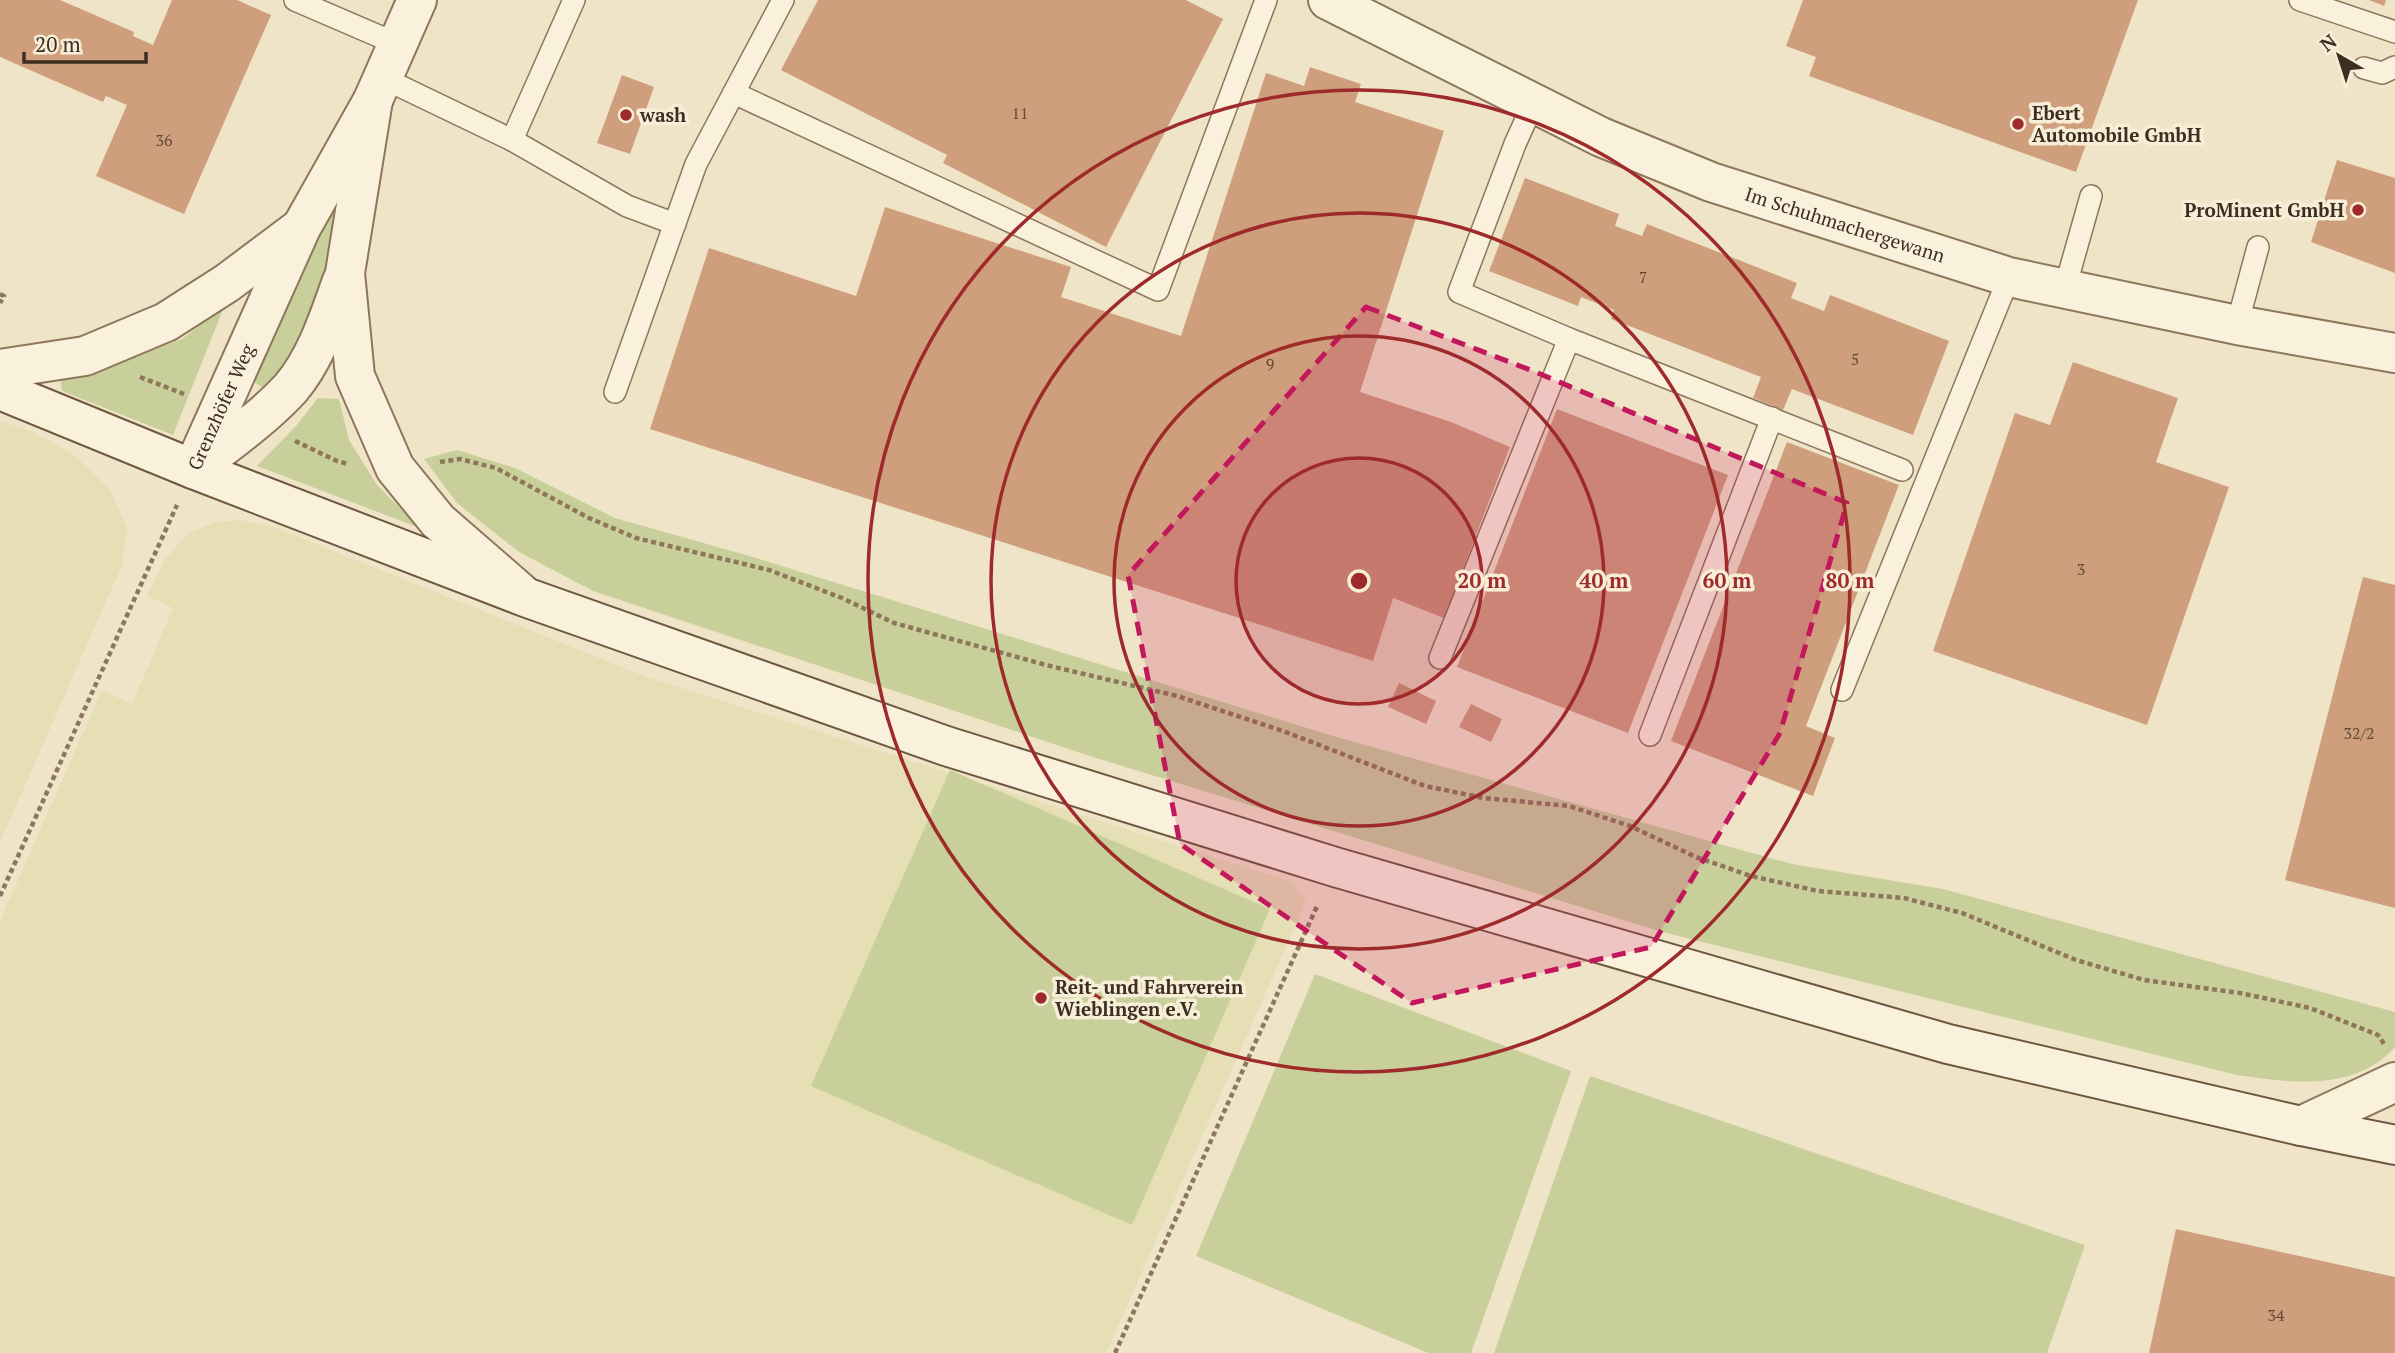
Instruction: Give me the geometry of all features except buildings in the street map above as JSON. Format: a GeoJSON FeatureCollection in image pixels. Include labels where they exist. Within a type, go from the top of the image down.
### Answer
{"type":"FeatureCollection","features":[{"type":"Feature","properties":{"kind":"street","name":"Grenzhöfer Weg"},"geometry":{"type":"LineString","coordinates":[[193,469],[301,228],[384,74],[417,0]]}},
{"type":"Feature","properties":{"kind":"street","name":"Im Schuhmachergewann"},"geometry":{"type":"LineString","coordinates":[[1328,0],[1601,137],[1711,182],[2009,277],[2237,325],[2395,353]]}},
{"type":"Feature","properties":{"kind":"street","name":"Grenzhöfer Weg"},"geometry":{"type":"LineString","coordinates":[[193,469],[255,422],[291,387],[321,338],[345,272],[384,74]]}},
{"type":"Feature","properties":{"kind":"street","name":"Grenzhöfer Weg"},"geometry":{"type":"LineString","coordinates":[[0,369],[85,356],[166,322],[227,283],[301,228]]}},
{"type":"Feature","properties":{"kind":"street","name":"Grenzhöfer Weg"},"geometry":{"type":"LineString","coordinates":[[345,272],[355,376],[396,468],[438,521],[525,597]]}},
{"type":"Feature","properties":{"kind":"street"},"geometry":{"type":"LineString","coordinates":[[0,390],[193,469],[525,597],[946,746],[1335,867],[1948,1044],[2301,1126],[2395,1144]]}},
{"type":"Feature","properties":{"kind":"street"},"geometry":{"type":"LineString","coordinates":[[2301,1126],[2392,1066]]}},
{"type":"Feature","properties":{"kind":"lane"},"geometry":{"type":"LineString","coordinates":[[295,0],[384,74],[512,140],[627,206],[675,224]]}},
{"type":"Feature","properties":{"kind":"lane"},"geometry":{"type":"LineString","coordinates":[[512,140],[574,0]]}},
{"type":"Feature","properties":{"kind":"lane"},"geometry":{"type":"LineString","coordinates":[[615,392],[696,164],[783,0]]}},
{"type":"Feature","properties":{"kind":"lane"},"geometry":{"type":"LineString","coordinates":[[734,93],[1158,290],[1266,0]]}},
{"type":"Feature","properties":{"kind":"lane"},"geometry":{"type":"LineString","coordinates":[[2300,0],[2395,32]]}},
{"type":"Feature","properties":{"kind":"lane"},"geometry":{"type":"LineString","coordinates":[[2364,68],[2382,74],[2395,67]]}},
{"type":"Feature","properties":{"kind":"lane"},"geometry":{"type":"LineString","coordinates":[[1533,104],[1459,292],[1569,339],[1902,470]]}},
{"type":"Feature","properties":{"kind":"lane"},"geometry":{"type":"LineString","coordinates":[[2065,288],[2091,196]]}},
{"type":"Feature","properties":{"kind":"lane"},"geometry":{"type":"LineString","coordinates":[[2237,325],[2258,247]]}},
{"type":"Feature","properties":{"kind":"lane"},"geometry":{"type":"LineString","coordinates":[[1842,690],[2009,277]]}},
{"type":"Feature","properties":{"kind":"lane"},"geometry":{"type":"LineString","coordinates":[[1440,659],[1569,339]]}},
{"type":"Feature","properties":{"kind":"lane"},"geometry":{"type":"LineString","coordinates":[[1650,735],[1772,418]]}},
{"type":"Feature","properties":{"kind":"path"},"geometry":{"type":"LineString","coordinates":[[0,294],[4,296],[0,303]]}},
{"type":"Feature","properties":{"kind":"path"},"geometry":{"type":"LineString","coordinates":[[85,356],[220,408]]}},
{"type":"Feature","properties":{"kind":"path"},"geometry":{"type":"LineString","coordinates":[[255,422],[337,461],[367,468],[396,468],[460,459],[496,468],[589,518],[636,538],[769,570],[842,597],[894,623],[1046,665],[1177,696],[1283,731],[1425,786],[1484,798],[1569,806],[1630,827],[1696,857],[1751,876],[1818,891],[1904,898],[1962,914],[2076,960],[2144,980],[2240,993],[2311,1008],[2378,1035],[2392,1066]]}},
{"type":"Feature","properties":{"kind":"path"},"geometry":{"type":"LineString","coordinates":[[0,896],[193,469]]}},
{"type":"Feature","properties":{"kind":"path"},"geometry":{"type":"LineString","coordinates":[[1115,1353],[1335,867]]}},
{"type":"Feature","properties":{"kind":"highlighted area"},"geometry":{"type":"Polygon","coordinates":[[[1366,307],[1533,371],[1847,503],[1780,733],[1651,947],[1412,1003],[1180,844],[1128,575],[1366,307]]]}},
{"type":"Feature","properties":{"kind":"shaded area"},"geometry":{"type":"Polygon","coordinates":[[[0,421],[31,431],[72,453],[110,490],[127,528],[122,565],[0,842],[0,421]]]}},
{"type":"Feature","properties":{"kind":"shaded area"},"geometry":{"type":"Polygon","coordinates":[[[241,520],[276,528],[644,676],[1292,882],[1306,902],[1106,1353],[0,1353],[0,921],[102,690],[132,704],[173,608],[147,596],[165,559],[189,533],[216,522],[241,520]]]}},
{"type":"Feature","properties":{"kind":"green space"},"geometry":{"type":"Polygon","coordinates":[[[355,148],[339,240],[291,363],[268,391],[251,380],[355,148]]]}},
{"type":"Feature","properties":{"kind":"green space"},"geometry":{"type":"Polygon","coordinates":[[[224,307],[173,435],[62,391],[60,375],[129,358],[182,339],[224,307]]]}},
{"type":"Feature","properties":{"kind":"green space"},"geometry":{"type":"Polygon","coordinates":[[[318,398],[339,399],[349,440],[377,485],[420,528],[257,466],[296,426],[318,398]]]}},
{"type":"Feature","properties":{"kind":"green space"},"geometry":{"type":"Polygon","coordinates":[[[457,450],[515,468],[615,518],[746,555],[1333,736],[1792,864],[1943,889],[2395,1012],[2395,1047],[2379,1061],[2342,1078],[2300,1082],[2237,1075],[1662,932],[1093,757],[593,591],[519,552],[457,503],[424,459],[457,450]]]}},
{"type":"Feature","properties":{"kind":"green space","name":"Reit- und Fahrverein Wieblingen e.V."},"geometry":{"type":"Polygon","coordinates":[[[950,770],[1270,909],[1132,1225],[811,1086],[950,770]]]}},
{"type":"Feature","properties":{"kind":"green space"},"geometry":{"type":"Polygon","coordinates":[[[1315,974],[1571,1071],[1471,1353],[1428,1353],[1196,1256],[1315,974]]]}},
{"type":"Feature","properties":{"kind":"green space"},"geometry":{"type":"Polygon","coordinates":[[[1590,1076],[2085,1245],[2047,1353],[1494,1353],[1590,1076]]]}},
{"type":"Feature","properties":{"kind":"place","name":"wash"},"geometry":{"type":"Point","coordinates":[626,115]}},
{"type":"Feature","properties":{"kind":"place","name":"Ebert Automobile GmbH"},"geometry":{"type":"Point","coordinates":[2018,124]}},
{"type":"Feature","properties":{"kind":"place","name":"ProMinent GmbH"},"geometry":{"type":"Point","coordinates":[2358,210]}},
{"type":"Feature","properties":{"kind":"place","name":"Reit- und Fahrverein Wieblingen e.V."},"geometry":{"type":"Point","coordinates":[1041,998]}}]}
